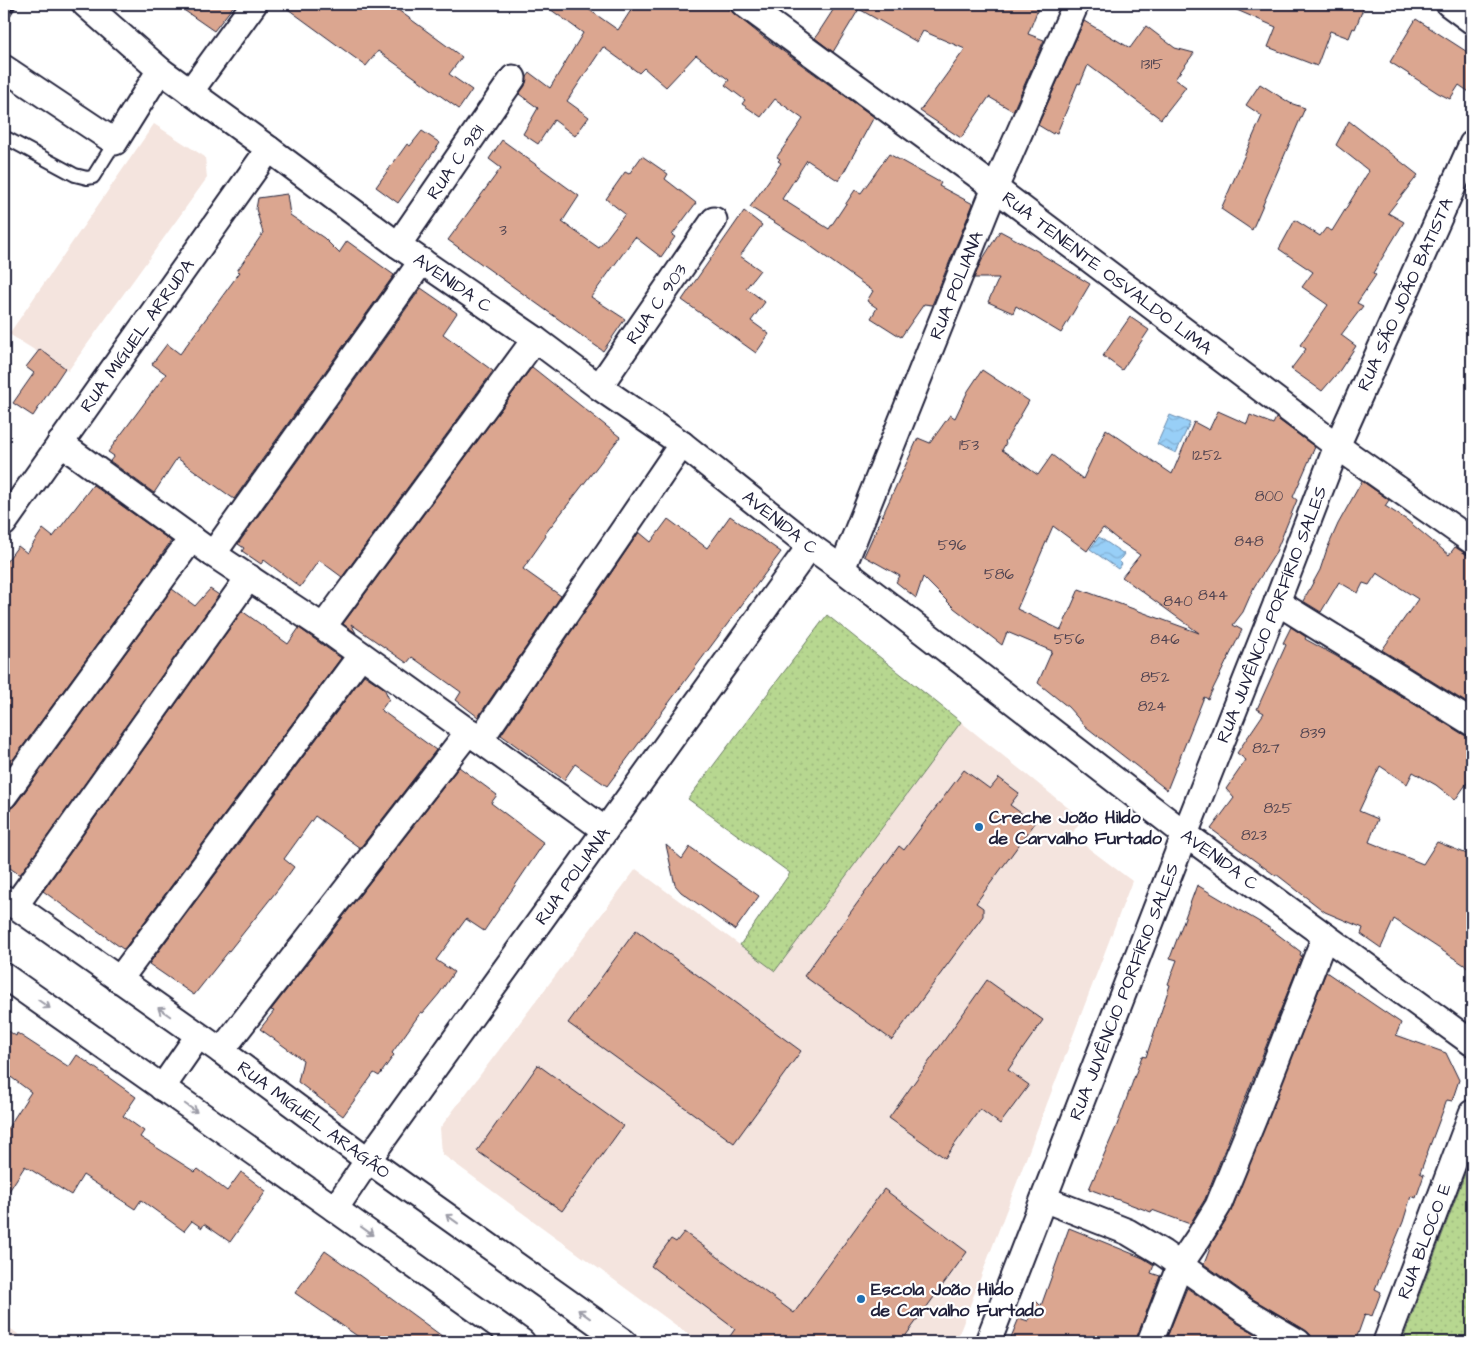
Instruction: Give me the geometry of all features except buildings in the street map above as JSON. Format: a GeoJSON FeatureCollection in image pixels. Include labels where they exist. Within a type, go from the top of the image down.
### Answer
{"type":"FeatureCollection","features":[{"type":"Feature","properties":{"kind":"street","name":"AVENIDA C"},"geometry":{"type":"LineString","coordinates":[[85,4],[160,70],[398,245],[535,339],[599,387],[682,444],[810,546],[1185,834],[1472,1044]]}},
{"type":"Feature","properties":{"kind":"street"},"geometry":{"type":"LineString","coordinates":[[190,92],[254,4]]}},
{"type":"Feature","properties":{"kind":"street","name":"RUA TENENTE OSVALDO LIMA"},"geometry":{"type":"LineString","coordinates":[[744,4],[996,188],[1337,446],[1472,541]]}},
{"type":"Feature","properties":{"kind":"street","name":"RUA POLIANA"},"geometry":{"type":"LineString","coordinates":[[842,569],[996,188],[1076,4]]}},
{"type":"Feature","properties":{"kind":"street"},"geometry":{"type":"LineString","coordinates":[[1449,4],[1472,21]]}},
{"type":"Feature","properties":{"kind":"street"},"geometry":{"type":"LineString","coordinates":[[4,68],[115,142],[160,70]]}},
{"type":"Feature","properties":{"kind":"street","name":"RUA C 981"},"geometry":{"type":"LineString","coordinates":[[398,245],[513,78]]}},
{"type":"Feature","properties":{"kind":"street","name":"RUA SÃO JOÃO BATISTA"},"geometry":{"type":"LineString","coordinates":[[1337,446],[1472,144]]}},
{"type":"Feature","properties":{"kind":"street","name":"RUA MIGUEL ARRUDA"},"geometry":{"type":"LineString","coordinates":[[4,522],[269,149]]}},
{"type":"Feature","properties":{"kind":"street","name":"RUA C 903"},"geometry":{"type":"LineString","coordinates":[[599,387],[714,220]]}},
{"type":"Feature","properties":{"kind":"street"},"geometry":{"type":"LineString","coordinates":[[213,554],[422,261]]}},
{"type":"Feature","properties":{"kind":"street"},"geometry":{"type":"LineString","coordinates":[[323,627],[535,339]]}},
{"type":"Feature","properties":{"kind":"street"},"geometry":{"type":"LineString","coordinates":[[60,444],[213,554],[323,627],[605,830]]}},
{"type":"Feature","properties":{"kind":"street"},"geometry":{"type":"LineString","coordinates":[[221,1052],[474,736],[682,444]]}},
{"type":"Feature","properties":{"kind":"street","name":"RUA JUVÊNCIO PORFÍRIO SALES"},"geometry":{"type":"LineString","coordinates":[[988,1342],[1337,446]]}},
{"type":"Feature","properties":{"kind":"street"},"geometry":{"type":"LineString","coordinates":[[4,796],[192,538]]}},
{"type":"Feature","properties":{"kind":"street","name":"RUA POLIANA"},"geometry":{"type":"LineString","coordinates":[[335,1209],[368,1160],[810,546]]}},
{"type":"Feature","properties":{"kind":"street"},"geometry":{"type":"LineString","coordinates":[[10,902],[249,577]]}},
{"type":"Feature","properties":{"kind":"street"},"geometry":{"type":"LineString","coordinates":[[1277,602],[1472,723]]}},
{"type":"Feature","properties":{"kind":"street"},"geometry":{"type":"LineString","coordinates":[[119,980],[361,655]]}},
{"type":"Feature","properties":{"kind":"street","name":"RUA MIGUEL ARAGÃO"},"geometry":{"type":"LineString","coordinates":[[10,902],[624,1342]]}},
{"type":"Feature","properties":{"kind":"street"},"geometry":{"type":"LineString","coordinates":[[1150,1342],[1180,1265],[1218,1206],[1325,936]]}},
{"type":"Feature","properties":{"kind":"street"},"geometry":{"type":"LineString","coordinates":[[4,976],[522,1342]]}},
{"type":"Feature","properties":{"kind":"street"},"geometry":{"type":"LineString","coordinates":[[162,1088],[198,1036]]}},
{"type":"Feature","properties":{"kind":"street","name":"RUA BLOCO E"},"geometry":{"type":"LineString","coordinates":[[1386,1342],[1472,1113]]}},
{"type":"Feature","properties":{"kind":"street"},"geometry":{"type":"LineString","coordinates":[[1044,1199],[1128,1232],[1180,1265],[1245,1311],[1298,1342]]}},
{"type":"Feature","properties":{"kind":"lane"},"geometry":{"type":"LineString","coordinates":[[4,139],[8,139],[75,175],[87,178],[93,177],[115,142]]}},
{"type":"Feature","properties":{"kind":"shaded area"},"geometry":{"type":"Polygon","coordinates":[[[154,124],[205,157],[207,178],[68,371],[9,334],[154,124]]]}},
{"type":"Feature","properties":{"kind":"shaded area"},"geometry":{"type":"Polygon","coordinates":[[[961,722],[1082,819],[1071,835],[1132,881],[956,1342],[699,1342],[442,1154],[440,1128],[636,869],[775,971],[961,722]]]}},
{"type":"Feature","properties":{"kind":"shaded area"},"geometry":{"type":"Polygon","coordinates":[[[4,1324],[29,1342],[4,1342],[4,1324]]]}},
{"type":"Feature","properties":{"kind":"green space"},"geometry":{"type":"Polygon","coordinates":[[[827,615],[961,722],[775,971],[740,945],[790,873],[688,799],[827,615]]]}},
{"type":"Feature","properties":{"kind":"green space"},"geometry":{"type":"Polygon","coordinates":[[[1472,1155],[1472,1342],[1402,1342],[1472,1155]]]}},
{"type":"Feature","properties":{"kind":"water"},"geometry":{"type":"Polygon","coordinates":[[[1170,415],[1190,423],[1176,453],[1157,444],[1170,415]]]}},
{"type":"Feature","properties":{"kind":"water"},"geometry":{"type":"Polygon","coordinates":[[[1099,537],[1124,554],[1119,561],[1122,564],[1118,569],[1090,549],[1099,537]]]}},
{"type":"Feature","properties":{"kind":"railway"},"geometry":{"type":"LineString","coordinates":[[4,21],[15,4]]}},
{"type":"Feature","properties":{"kind":"place","name":"Creche João Hildo de Carvalho Furtado"},"geometry":{"type":"Point","coordinates":[979,827]}},
{"type":"Feature","properties":{"kind":"place","name":"Escola João Hildo de Carvalho Furtado"},"geometry":{"type":"Point","coordinates":[861,1299]}}]}
